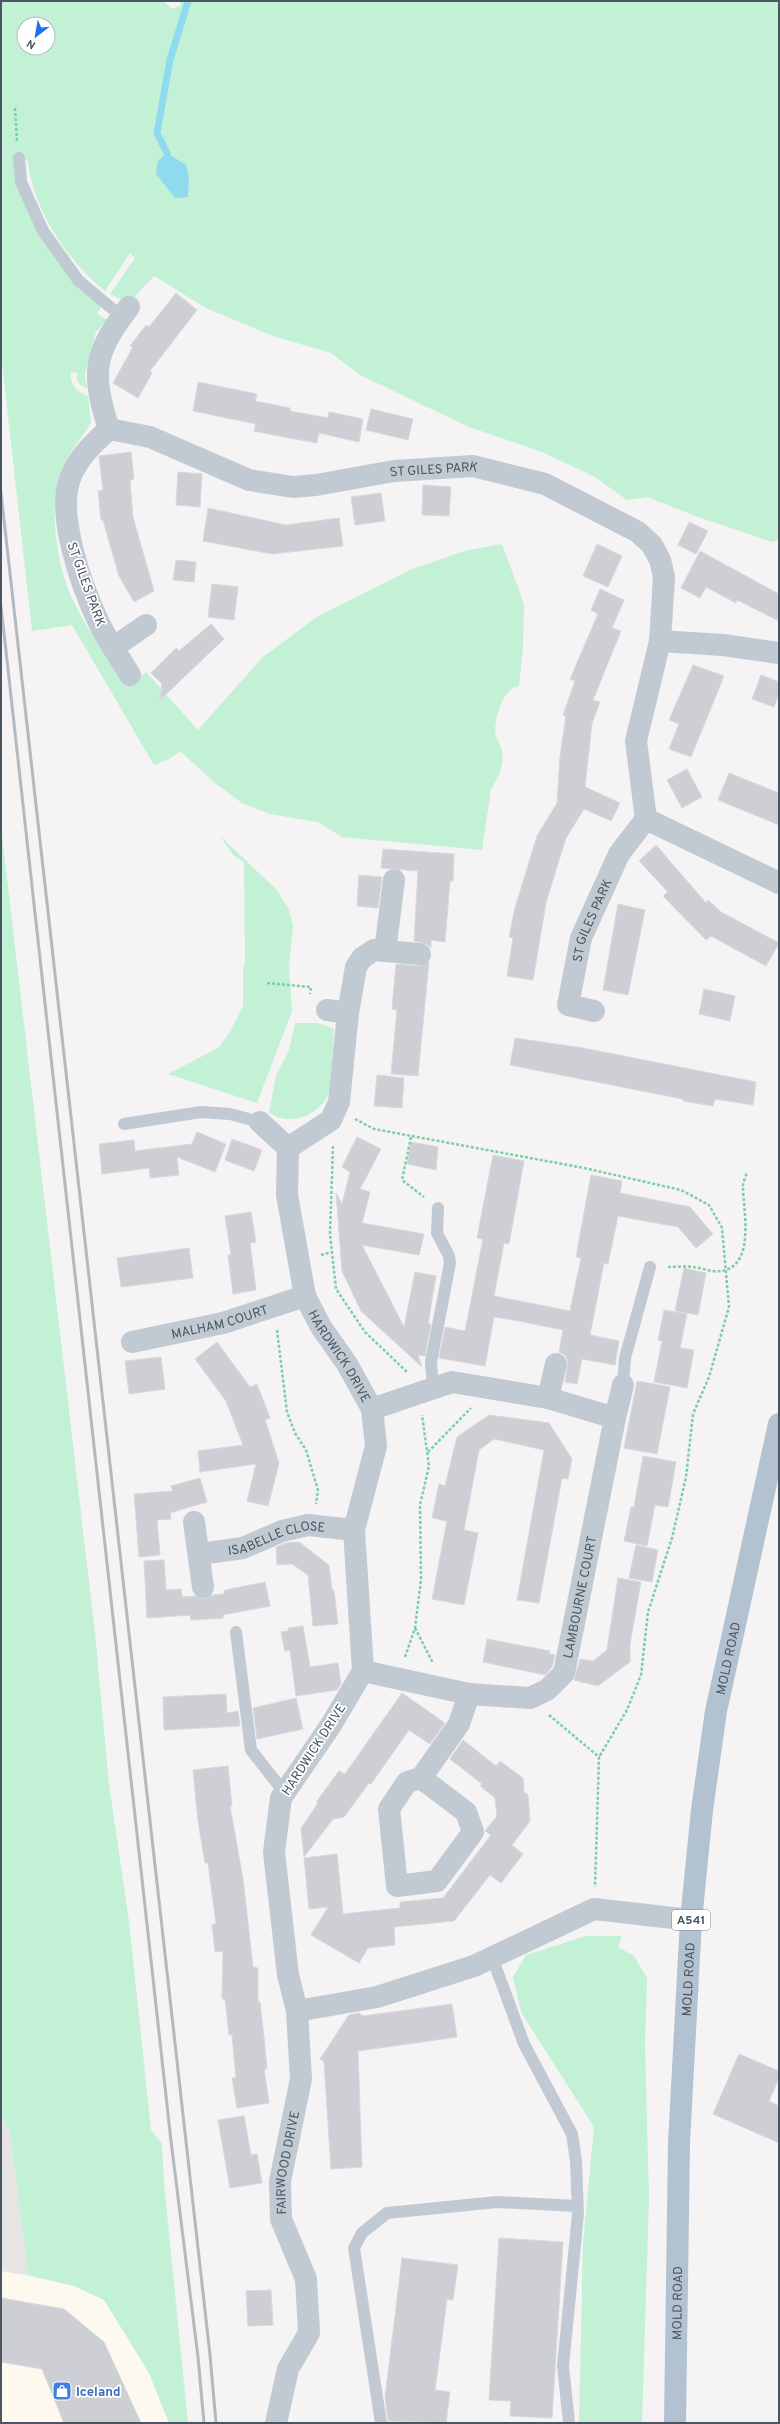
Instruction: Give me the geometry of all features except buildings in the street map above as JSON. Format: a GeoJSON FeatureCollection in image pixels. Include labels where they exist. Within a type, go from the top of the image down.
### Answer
{"type":"FeatureCollection","features":[{"type":"Feature","properties":{"kind":"main road","name":"MOLD ROAD"},"geometry":{"type":"LineString","coordinates":[[675,2423],[676,2219],[691,1920],[702,1810],[716,1711],[779,1424]]}},
{"type":"Feature","properties":{"kind":"street"},"geometry":{"type":"LineString","coordinates":[[109,429],[102,406],[96,374],[106,339],[126,312]]}},
{"type":"Feature","properties":{"kind":"street","name":"ST GILES PARK"},"geometry":{"type":"LineString","coordinates":[[130,675],[99,623],[71,547],[66,500],[70,476],[87,449],[109,429],[150,437],[249,480],[293,487],[316,485],[394,471],[473,466],[545,484],[638,532],[652,545],[660,560],[664,577],[660,641],[636,741],[646,819],[619,854],[581,938],[568,1005],[594,1011]]}},
{"type":"Feature","properties":{"kind":"street"},"geometry":{"type":"LineString","coordinates":[[114,647],[146,625]]}},
{"type":"Feature","properties":{"kind":"street"},"geometry":{"type":"LineString","coordinates":[[660,641],[723,645],[779,653]]}},
{"type":"Feature","properties":{"kind":"street"},"geometry":{"type":"LineString","coordinates":[[646,819],[779,883]]}},
{"type":"Feature","properties":{"kind":"street"},"geometry":{"type":"LineString","coordinates":[[385,951],[400,911],[394,880]]}},
{"type":"Feature","properties":{"kind":"street"},"geometry":{"type":"LineString","coordinates":[[260,1122],[288,1148],[331,1120],[339,1102],[348,1013],[356,967],[362,958],[374,950],[420,954]]}},
{"type":"Feature","properties":{"kind":"street"},"geometry":{"type":"LineString","coordinates":[[327,1010],[348,1013]]}},
{"type":"Feature","properties":{"kind":"street","name":"HARDWICK DRIVE"},"geometry":{"type":"LineString","coordinates":[[288,1148],[287,1195],[305,1296],[321,1327],[347,1364],[372,1409],[376,1446],[354,1530],[364,1671],[331,1725],[281,1798],[274,1852],[288,1975],[297,2011]]}},
{"type":"Feature","properties":{"kind":"street","name":"MALHAM COURT"},"geometry":{"type":"LineString","coordinates":[[132,1342],[223,1323],[305,1296]]}},
{"type":"Feature","properties":{"kind":"street"},"geometry":{"type":"LineString","coordinates":[[548,1398],[556,1364]]}},
{"type":"Feature","properties":{"kind":"street"},"geometry":{"type":"LineString","coordinates":[[372,1409],[452,1382],[548,1398],[615,1418]]}},
{"type":"Feature","properties":{"kind":"street","name":"LAMBOURNE COURT"},"geometry":{"type":"LineString","coordinates":[[530,1698],[547,1690],[564,1673],[615,1418],[623,1385]]}},
{"type":"Feature","properties":{"kind":"street"},"geometry":{"type":"LineString","coordinates":[[194,1522],[200,1554],[203,1587]]}},
{"type":"Feature","properties":{"kind":"street","name":"ISABELLE CLOSE"},"geometry":{"type":"LineString","coordinates":[[200,1554],[243,1548],[282,1531],[308,1525],[354,1530]]}},
{"type":"Feature","properties":{"kind":"street"},"geometry":{"type":"LineString","coordinates":[[364,1671],[469,1694],[530,1698]]}},
{"type":"Feature","properties":{"kind":"street"},"geometry":{"type":"LineString","coordinates":[[421,1778],[466,1812],[473,1832],[437,1881],[397,1886],[389,1809],[407,1782],[421,1778],[459,1724],[469,1694]]}},
{"type":"Feature","properties":{"kind":"street"},"geometry":{"type":"LineString","coordinates":[[297,2011],[377,1997],[474,1966],[594,1909],[691,1920]]}},
{"type":"Feature","properties":{"kind":"street","name":"FAIRWOOD DRIVE"},"geometry":{"type":"LineString","coordinates":[[276,2423],[288,2369],[309,2333],[306,2279],[281,2219],[280,2181],[300,2079],[297,2011]]}},
{"type":"Feature","properties":{"kind":"lane"},"geometry":{"type":"LineString","coordinates":[[19,158],[21,182],[43,231],[78,280],[126,312]]}},
{"type":"Feature","properties":{"kind":"lane"},"geometry":{"type":"LineString","coordinates":[[124,1124],[201,1112],[230,1114],[260,1122]]}},
{"type":"Feature","properties":{"kind":"lane"},"geometry":{"type":"LineString","coordinates":[[426,1390],[450,1263],[449,1256],[437,1233],[438,1208]]}},
{"type":"Feature","properties":{"kind":"lane"},"geometry":{"type":"LineString","coordinates":[[623,1385],[625,1358],[650,1267]]}},
{"type":"Feature","properties":{"kind":"lane"},"geometry":{"type":"LineString","coordinates":[[236,1632],[247,1732],[251,1750],[284,1792]]}},
{"type":"Feature","properties":{"kind":"lane"},"geometry":{"type":"LineString","coordinates":[[492,1957],[524,2044],[572,2134],[576,2161],[577,2206],[563,2366],[569,2423]]}},
{"type":"Feature","properties":{"kind":"lane"},"geometry":{"type":"LineString","coordinates":[[381,2423],[354,2248],[362,2233],[387,2213],[497,2202],[577,2206]]}},
{"type":"Feature","properties":{"kind":"path"},"geometry":{"type":"LineString","coordinates":[[15,108],[19,158]]}},
{"type":"Feature","properties":{"kind":"path"},"geometry":{"type":"LineString","coordinates":[[267,983],[311,987],[308,1007],[327,1010]]}},
{"type":"Feature","properties":{"kind":"path"},"geometry":{"type":"LineString","coordinates":[[331,1120],[333,1148],[330,1234],[336,1289],[364,1332],[426,1390],[428,1452],[430,1466],[420,1505],[421,1580],[415,1628],[399,1678]]}},
{"type":"Feature","properties":{"kind":"path"},"geometry":{"type":"LineString","coordinates":[[411,1137],[402,1180],[438,1208]]}},
{"type":"Feature","properties":{"kind":"path"},"geometry":{"type":"LineString","coordinates":[[650,1267],[694,1267],[712,1271],[726,1270],[738,1263],[744,1247],[745,1203],[742,1185],[747,1172]]}},
{"type":"Feature","properties":{"kind":"path"},"geometry":{"type":"LineString","coordinates":[[270,1308],[278,1330],[288,1412],[295,1433],[306,1450],[318,1490],[314,1526]]}},
{"type":"Feature","properties":{"kind":"path"},"geometry":{"type":"LineString","coordinates":[[428,1452],[492,1388]]}},
{"type":"Feature","properties":{"kind":"path"},"geometry":{"type":"LineString","coordinates":[[415,1628],[446,1688]]}},
{"type":"Feature","properties":{"kind":"path"},"geometry":{"type":"LineString","coordinates":[[530,1698],[599,1757],[594,1909]]}},
{"type":"Feature","properties":{"kind":"shaded area"},"geometry":{"type":"Polygon","coordinates":[[[1,2116],[10,2131],[28,2275],[1,2271],[1,2116]]]}},
{"type":"Feature","properties":{"kind":"shaded area"},"geometry":{"type":"Polygon","coordinates":[[[1,2271],[74,2286],[104,2300],[149,2373],[169,2423],[1,2423],[1,2271]]]}},
{"type":"Feature","properties":{"kind":"green space"},"geometry":{"type":"Polygon","coordinates":[[[1,1],[163,1],[172,9],[180,6],[181,1],[779,1],[779,539],[772,542],[698,517],[647,497],[627,500],[595,477],[542,452],[469,427],[360,375],[331,353],[273,336],[206,308],[154,276],[129,303],[110,294],[135,258],[130,253],[105,291],[77,264],[54,233],[37,198],[31,180],[28,161],[15,155],[39,233],[102,305],[97,314],[107,320],[96,332],[85,375],[87,388],[79,383],[77,373],[71,372],[73,384],[77,390],[88,396],[91,423],[62,469],[55,499],[56,533],[61,566],[71,596],[97,642],[127,686],[146,672],[198,730],[263,657],[318,616],[410,570],[464,551],[502,544],[524,604],[523,647],[519,686],[508,692],[501,704],[497,717],[495,733],[503,756],[503,761],[496,781],[491,789],[482,850],[342,837],[318,822],[270,814],[242,803],[216,784],[180,751],[169,759],[154,765],[72,625],[32,631],[1,354],[1,1]]]}},
{"type":"Feature","properties":{"kind":"green space"},"geometry":{"type":"Polygon","coordinates":[[[1,827],[95,1633],[109,1784],[129,1921],[151,2130],[162,2144],[164,2183],[188,2423],[169,2423],[149,2373],[104,2300],[74,2286],[28,2275],[10,2131],[1,2116],[1,827]]]}},
{"type":"Feature","properties":{"kind":"green space"},"geometry":{"type":"Polygon","coordinates":[[[220,836],[277,890],[289,910],[293,926],[289,967],[292,1011],[257,1103],[168,1074],[218,1048],[230,1032],[243,1006],[243,968],[245,963],[244,862],[233,855],[220,836]]]}},
{"type":"Feature","properties":{"kind":"green space"},"geometry":{"type":"Polygon","coordinates":[[[295,1023],[318,1023],[334,1029],[331,1075],[327,1097],[316,1110],[301,1118],[284,1119],[269,1112],[276,1076],[289,1050],[295,1023]]]}},
{"type":"Feature","properties":{"kind":"green space"},"geometry":{"type":"Polygon","coordinates":[[[586,1936],[622,1936],[618,1947],[634,1956],[647,1978],[645,2045],[649,2198],[642,2423],[579,2423],[583,2243],[594,2127],[521,2012],[513,1977],[526,1955],[586,1936]]]}},
{"type":"Feature","properties":{"kind":"water"},"geometry":{"type":"Polygon","coordinates":[[[167,153],[186,165],[189,177],[188,197],[175,198],[156,174],[158,161],[167,153]]]}},
{"type":"Feature","properties":{"kind":"waterway"},"geometry":{"type":"LineString","coordinates":[[167,153],[157,133],[170,60],[188,1]]}},
{"type":"Feature","properties":{"kind":"railway"},"geometry":{"type":"LineString","coordinates":[[1,493],[210,2355],[216,2423]]}},
{"type":"Feature","properties":{"kind":"railway"},"geometry":{"type":"LineString","coordinates":[[1,606],[171,2141],[198,2357],[204,2423]]}},
{"type":"Feature","properties":{"kind":"place","name":"Iceland"},"geometry":{"type":"Point","coordinates":[62,2391]}}]}
